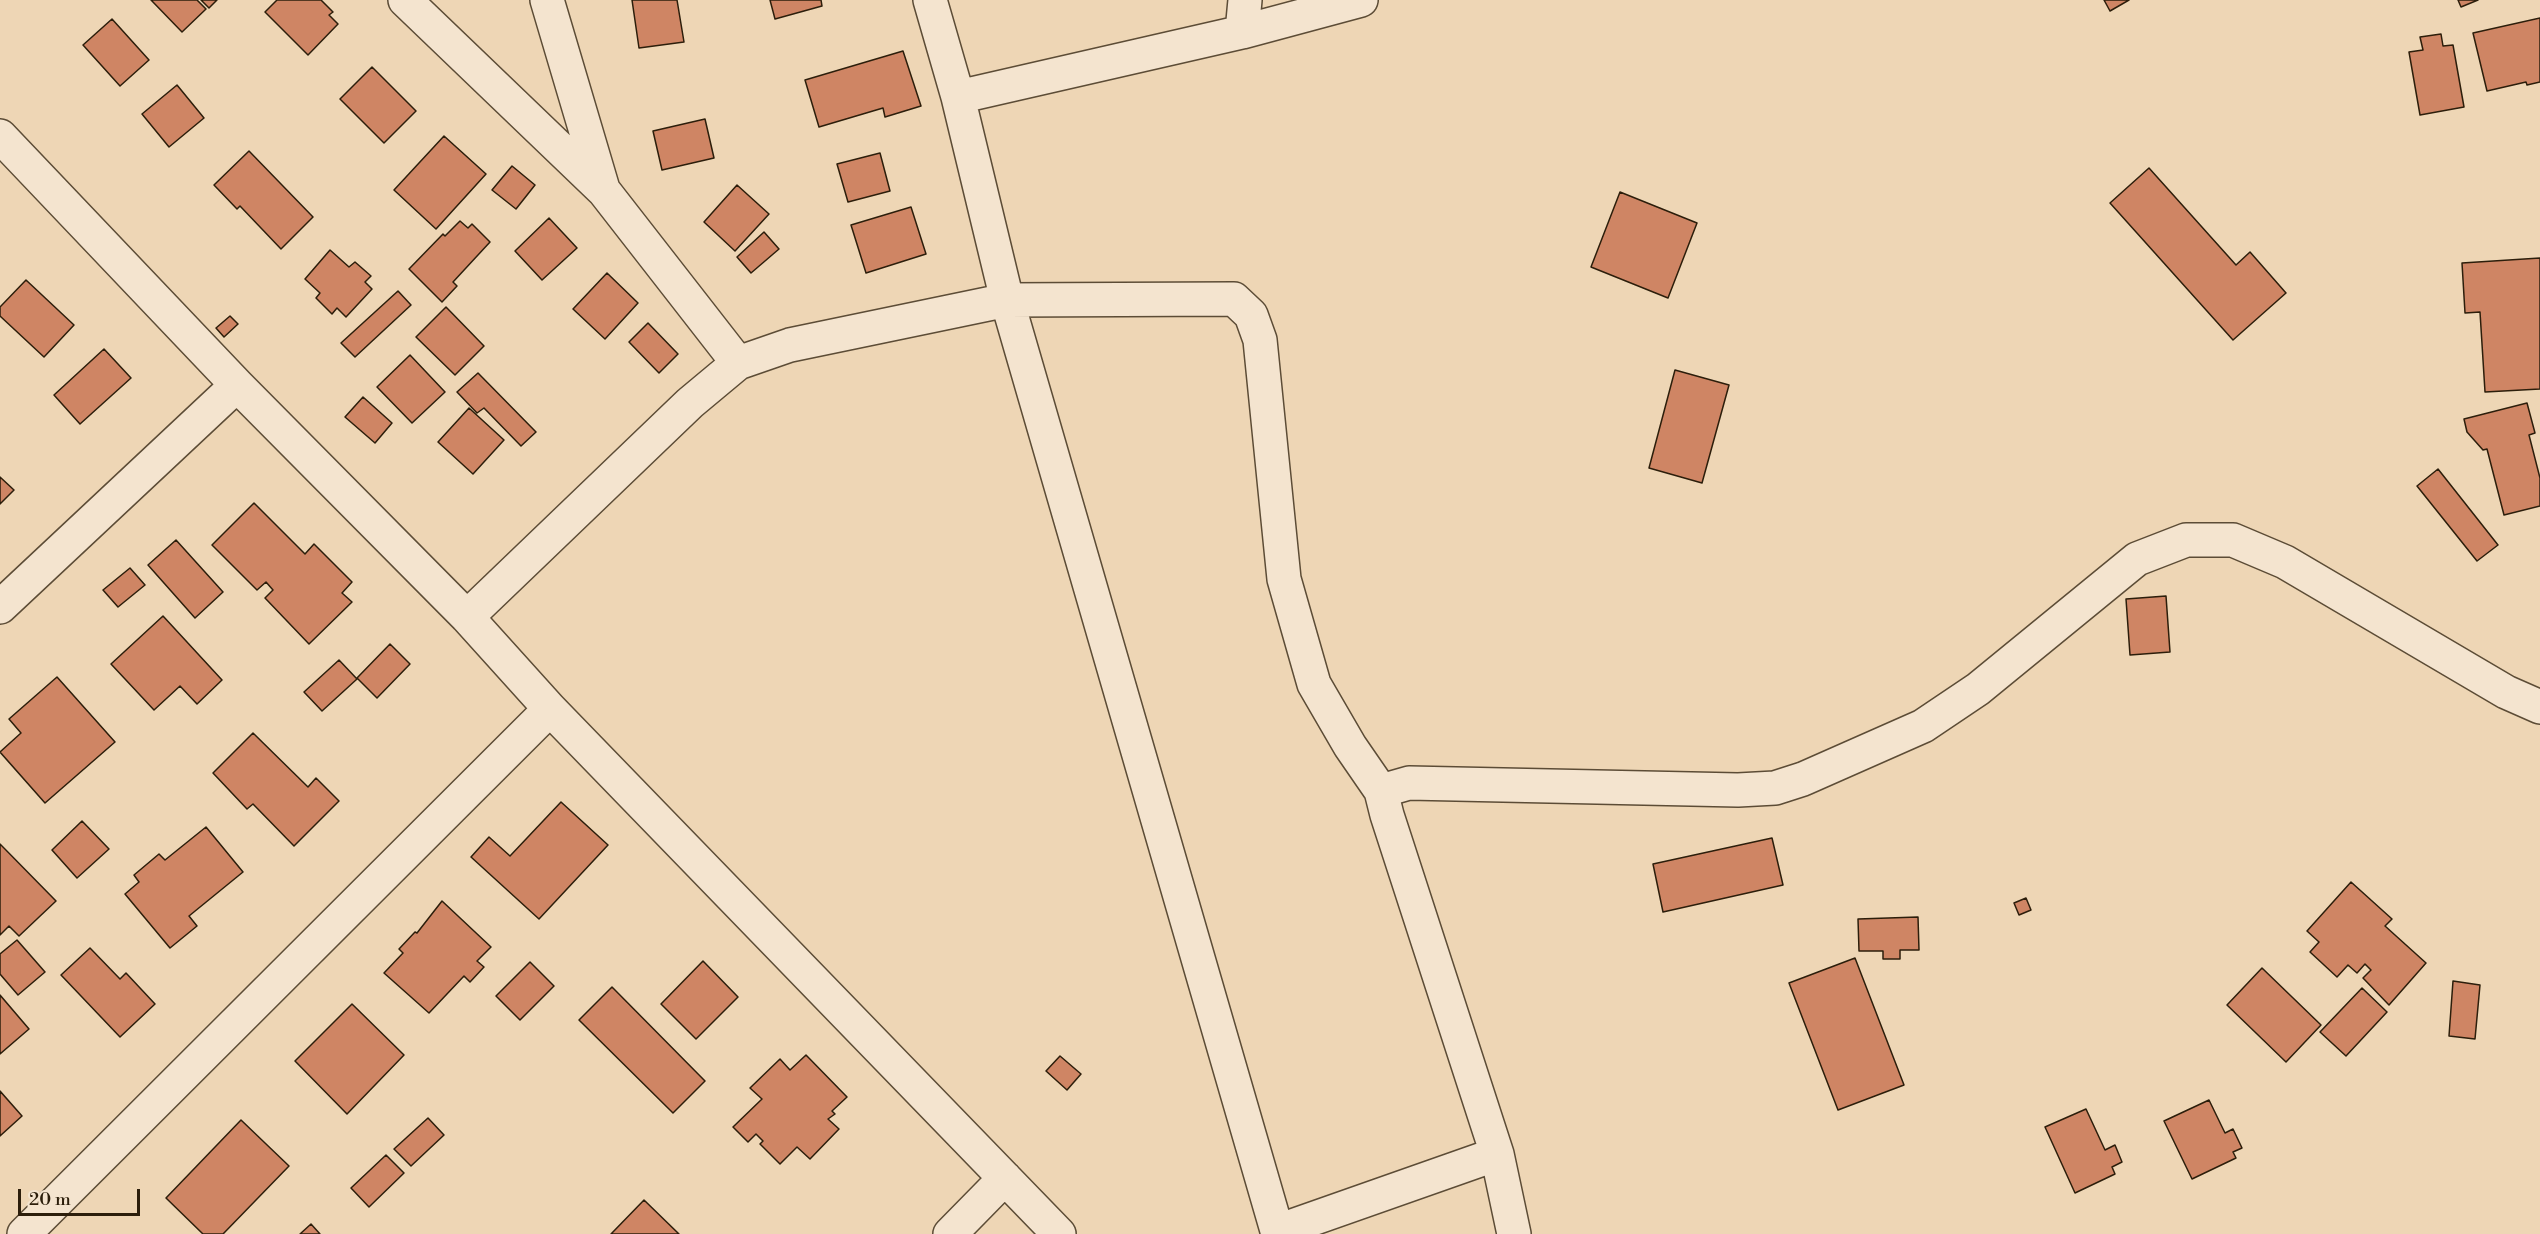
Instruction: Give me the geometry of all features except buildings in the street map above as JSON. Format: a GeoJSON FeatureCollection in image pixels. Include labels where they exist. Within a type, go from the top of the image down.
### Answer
{"type":"FeatureCollection","features":[{"type":"Feature","properties":{"kind":"street"},"geometry":{"type":"LineString","coordinates":[[405,0],[604,190],[738,363]]}},
{"type":"Feature","properties":{"kind":"street"},"geometry":{"type":"LineString","coordinates":[[547,0],[604,190]]}},
{"type":"Feature","properties":{"kind":"street"},"geometry":{"type":"LineString","coordinates":[[930,0],[958,97],[1007,300],[1278,1232],[1497,1154]]}},
{"type":"Feature","properties":{"kind":"street"},"geometry":{"type":"LineString","coordinates":[[1242,32],[1245,0]]}},
{"type":"Feature","properties":{"kind":"street"},"geometry":{"type":"LineString","coordinates":[[958,97],[1242,32],[1361,0]]}},
{"type":"Feature","properties":{"kind":"street"},"geometry":{"type":"LineString","coordinates":[[0,136],[237,385],[467,617],[550,709],[1059,1234]]}},
{"type":"Feature","properties":{"kind":"street"},"geometry":{"type":"LineString","coordinates":[[467,617],[690,403],[738,363],[790,345],[1007,300],[1234,299],[1251,315],[1260,340],[1287,590],[1314,684],[1350,746],[1381,791],[1497,1154],[1514,1234]]}},
{"type":"Feature","properties":{"kind":"street"},"geometry":{"type":"LineString","coordinates":[[0,607],[237,385]]}},
{"type":"Feature","properties":{"kind":"street"},"geometry":{"type":"LineString","coordinates":[[1381,791],[1408,783],[1738,790],[1775,788],[1794,782],[1923,726],[1978,689],[2136,559],[2186,540],[2233,540],[2285,562],[2506,692],[2540,707]]}},
{"type":"Feature","properties":{"kind":"street"},"geometry":{"type":"LineString","coordinates":[[24,1234],[550,709]]}},
{"type":"Feature","properties":{"kind":"street"},"geometry":{"type":"LineString","coordinates":[[950,1234],[1005,1179]]}}]}
